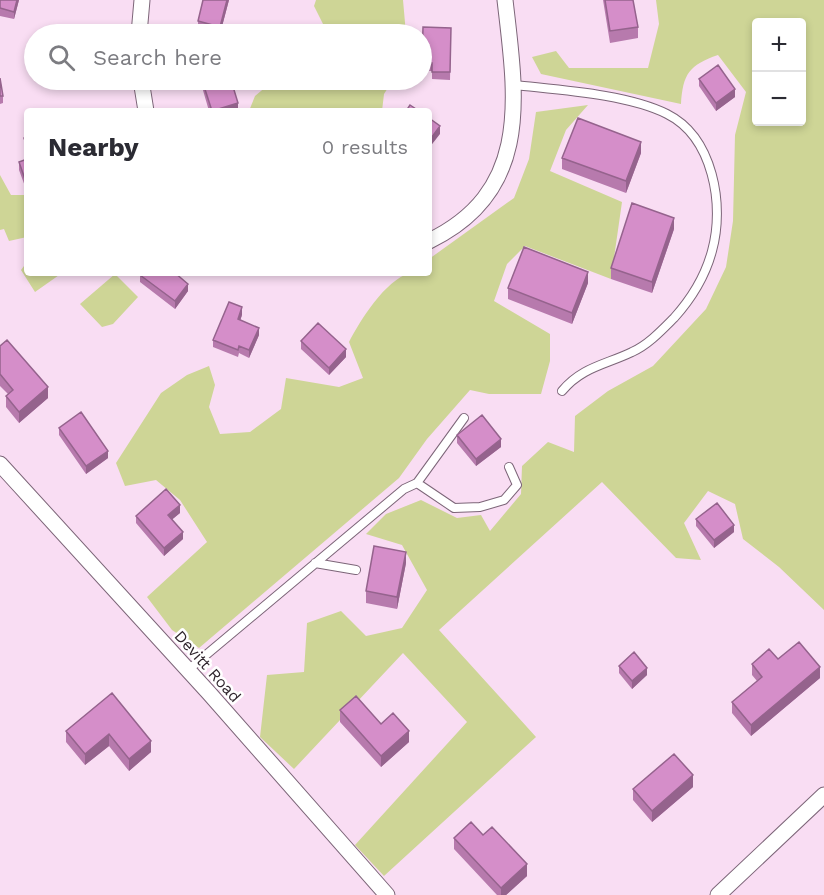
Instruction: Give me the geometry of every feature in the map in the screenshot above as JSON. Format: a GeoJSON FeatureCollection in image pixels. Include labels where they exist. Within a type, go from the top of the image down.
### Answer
{"type":"FeatureCollection","features":[{"type":"Feature","properties":{"kind":"street"},"geometry":{"type":"LineString","coordinates":[[140,24],[142,0]]}},
{"type":"Feature","properties":{"kind":"street"},"geometry":{"type":"LineString","coordinates":[[432,239],[473,210],[494,188],[504,167],[514,115],[515,86],[505,0]]}},
{"type":"Feature","properties":{"kind":"street"},"geometry":{"type":"LineString","coordinates":[[143,90],[146,108]]}},
{"type":"Feature","properties":{"kind":"street","name":"Devitt Road"},"geometry":{"type":"LineString","coordinates":[[0,464],[188,670],[387,895]]}},
{"type":"Feature","properties":{"kind":"street"},"geometry":{"type":"LineString","coordinates":[[718,895],[824,795]]}},
{"type":"Feature","properties":{"kind":"lane"},"geometry":{"type":"LineString","coordinates":[[515,86],[571,91],[636,104],[667,114],[685,128],[702,149],[716,196],[713,250],[693,296],[653,338],[634,351],[575,375],[562,391]]}},
{"type":"Feature","properties":{"kind":"lane"},"geometry":{"type":"LineString","coordinates":[[188,670],[404,489],[417,483],[464,418]]}},
{"type":"Feature","properties":{"kind":"lane"},"geometry":{"type":"LineString","coordinates":[[417,483],[454,508],[480,507],[504,500],[517,485],[509,467]]}},
{"type":"Feature","properties":{"kind":"lane"},"geometry":{"type":"LineString","coordinates":[[315,563],[356,570]]}},
{"type":"Feature","properties":{"kind":"green space"},"geometry":{"type":"Polygon","coordinates":[[[316,0],[403,0],[405,24],[323,24],[314,6],[316,0]]]}},
{"type":"Feature","properties":{"kind":"green space"},"geometry":{"type":"Polygon","coordinates":[[[656,0],[824,0],[824,610],[779,567],[743,539],[735,504],[708,491],[684,523],[701,560],[676,558],[602,482],[439,630],[536,737],[384,876],[355,845],[467,722],[403,653],[294,769],[260,737],[267,675],[304,672],[307,623],[341,611],[366,636],[402,628],[427,590],[402,545],[366,534],[386,514],[421,500],[457,518],[481,515],[490,531],[521,494],[522,466],[548,442],[574,452],[575,416],[608,391],[653,366],[706,309],[726,267],[733,221],[735,135],[746,92],[718,55],[700,63],[689,72],[681,104],[541,74],[532,57],[556,51],[569,68],[648,68],[659,24],[656,0]]]}},
{"type":"Feature","properties":{"kind":"green space"},"geometry":{"type":"Polygon","coordinates":[[[262,90],[387,90],[382,108],[250,108],[255,96],[262,90]]]}},
{"type":"Feature","properties":{"kind":"green space"},"geometry":{"type":"Polygon","coordinates":[[[588,105],[566,130],[550,171],[622,202],[611,279],[525,246],[507,264],[494,301],[550,334],[550,361],[541,394],[489,394],[470,390],[427,439],[399,478],[199,648],[172,630],[147,597],[207,542],[180,500],[156,480],[125,486],[116,463],[161,393],[187,375],[209,366],[215,385],[209,407],[220,434],[250,432],[281,409],[286,378],[339,387],[363,378],[349,342],[360,323],[374,302],[391,284],[403,276],[432,276],[432,257],[514,198],[529,159],[536,112],[588,105]]]}},
{"type":"Feature","properties":{"kind":"green space"},"geometry":{"type":"Polygon","coordinates":[[[0,175],[11,195],[24,195],[24,238],[9,241],[4,229],[0,230],[0,175]]]}},
{"type":"Feature","properties":{"kind":"green space"},"geometry":{"type":"Polygon","coordinates":[[[25,276],[58,276],[35,292],[25,276]]]}},
{"type":"Feature","properties":{"kind":"green space"},"geometry":{"type":"Polygon","coordinates":[[[113,276],[117,276],[138,297],[113,324],[102,327],[80,304],[113,276]]]}},
{"type":"Feature","properties":{"kind":"building"},"geometry":{"type":"Polygon","coordinates":[[[0,0],[17,0],[14,12],[0,8],[0,0]]]}},
{"type":"Feature","properties":{"kind":"building"},"geometry":{"type":"Polygon","coordinates":[[[203,0],[227,0],[221,24],[198,21],[203,0]]]}},
{"type":"Feature","properties":{"kind":"building"},"geometry":{"type":"Polygon","coordinates":[[[605,0],[633,0],[638,27],[610,31],[605,0]]]}},
{"type":"Feature","properties":{"kind":"building"},"geometry":{"type":"Polygon","coordinates":[[[432,27],[451,28],[450,72],[432,72],[432,27]]]}},
{"type":"Feature","properties":{"kind":"building"},"geometry":{"type":"Polygon","coordinates":[[[718,65],[735,89],[716,103],[699,79],[718,65]]]}},
{"type":"Feature","properties":{"kind":"building"},"geometry":{"type":"Polygon","coordinates":[[[0,78],[3,96],[0,96],[0,78]]]}},
{"type":"Feature","properties":{"kind":"building"},"geometry":{"type":"Polygon","coordinates":[[[205,90],[234,90],[238,103],[222,108],[211,108],[205,90]]]}},
{"type":"Feature","properties":{"kind":"building"},"geometry":{"type":"Polygon","coordinates":[[[578,118],[641,142],[626,181],[562,158],[578,118]]]}},
{"type":"Feature","properties":{"kind":"building"},"geometry":{"type":"Polygon","coordinates":[[[432,120],[440,126],[432,137],[432,120]]]}},
{"type":"Feature","properties":{"kind":"building"},"geometry":{"type":"Polygon","coordinates":[[[24,160],[24,176],[19,162],[24,160]]]}},
{"type":"Feature","properties":{"kind":"building"},"geometry":{"type":"Polygon","coordinates":[[[632,203],[674,218],[652,282],[611,268],[632,203]]]}},
{"type":"Feature","properties":{"kind":"building"},"geometry":{"type":"Polygon","coordinates":[[[524,247],[588,272],[572,313],[508,288],[524,247]]]}},
{"type":"Feature","properties":{"kind":"building"},"geometry":{"type":"Polygon","coordinates":[[[141,276],[179,276],[188,284],[175,301],[141,276]]]}},
{"type":"Feature","properties":{"kind":"building"},"geometry":{"type":"Polygon","coordinates":[[[229,302],[242,307],[238,319],[259,328],[249,350],[239,346],[238,350],[213,340],[229,302]]]}},
{"type":"Feature","properties":{"kind":"building"},"geometry":{"type":"Polygon","coordinates":[[[318,323],[346,349],[329,368],[301,341],[318,323]]]}},
{"type":"Feature","properties":{"kind":"building"},"geometry":{"type":"Polygon","coordinates":[[[7,340],[48,387],[19,412],[6,396],[13,390],[0,374],[0,346],[7,340]]]}},
{"type":"Feature","properties":{"kind":"building"},"geometry":{"type":"Polygon","coordinates":[[[81,412],[108,451],[86,466],[59,428],[81,412]]]}},
{"type":"Feature","properties":{"kind":"building"},"geometry":{"type":"Polygon","coordinates":[[[482,415],[501,439],[476,459],[457,435],[482,415]]]}},
{"type":"Feature","properties":{"kind":"building"},"geometry":{"type":"Polygon","coordinates":[[[166,489],[180,505],[168,515],[183,532],[164,548],[136,516],[166,489]]]}},
{"type":"Feature","properties":{"kind":"building"},"geometry":{"type":"Polygon","coordinates":[[[717,503],[734,525],[714,540],[696,519],[717,503]]]}},
{"type":"Feature","properties":{"kind":"building"},"geometry":{"type":"Polygon","coordinates":[[[374,546],[406,552],[397,597],[366,591],[374,546]]]}},
{"type":"Feature","properties":{"kind":"building"},"geometry":{"type":"Polygon","coordinates":[[[799,642],[820,667],[751,725],[732,702],[762,677],[752,664],[769,649],[778,659],[799,642]]]}},
{"type":"Feature","properties":{"kind":"building"},"geometry":{"type":"Polygon","coordinates":[[[634,652],[647,668],[632,681],[619,666],[634,652]]]}},
{"type":"Feature","properties":{"kind":"building"},"geometry":{"type":"Polygon","coordinates":[[[112,693],[151,741],[129,759],[109,734],[85,754],[66,731],[112,693]]]}},
{"type":"Feature","properties":{"kind":"building"},"geometry":{"type":"Polygon","coordinates":[[[356,696],[381,724],[393,713],[409,731],[381,756],[340,710],[356,696]]]}},
{"type":"Feature","properties":{"kind":"building"},"geometry":{"type":"Polygon","coordinates":[[[674,754],[693,775],[652,811],[633,789],[674,754]]]}},
{"type":"Feature","properties":{"kind":"building"},"geometry":{"type":"Polygon","coordinates":[[[471,822],[483,835],[492,827],[527,864],[501,888],[454,838],[471,822]]]}}]}
